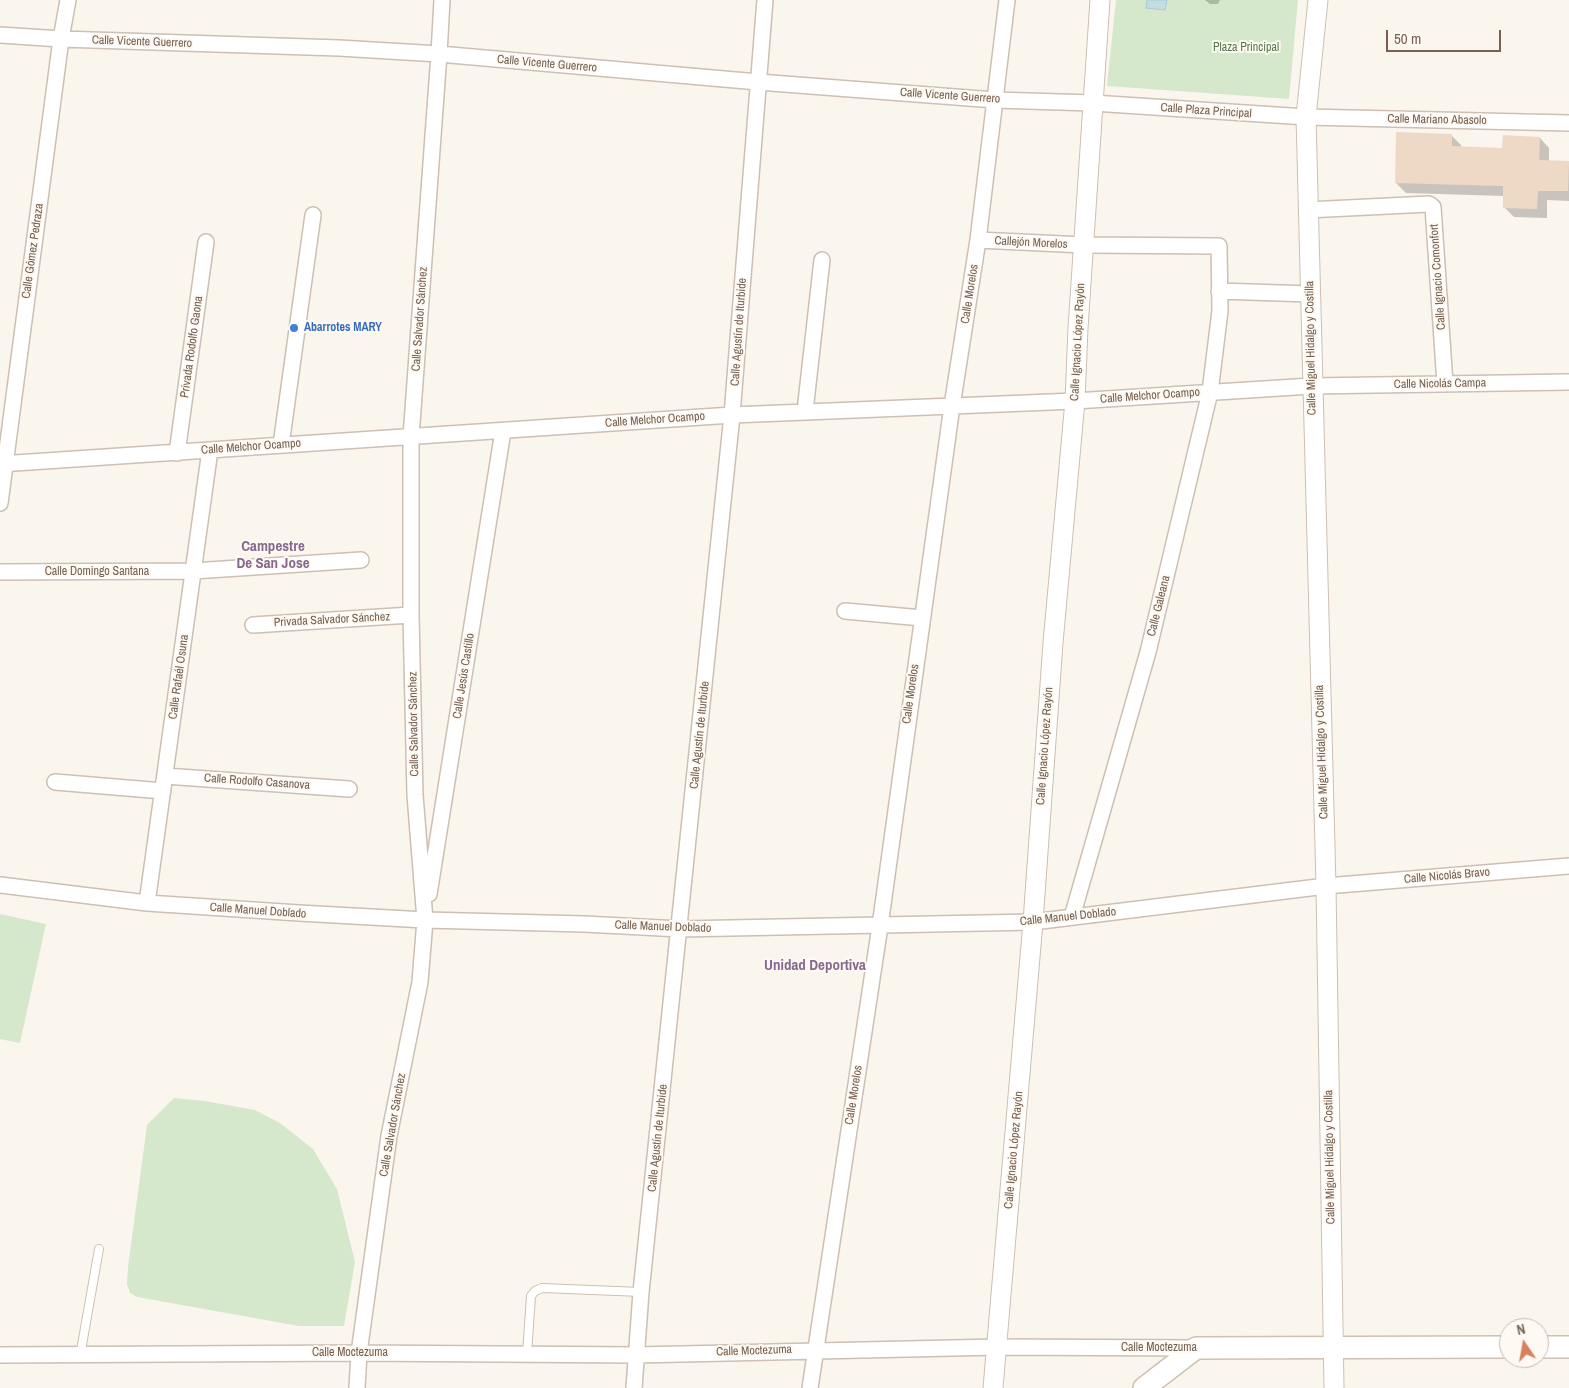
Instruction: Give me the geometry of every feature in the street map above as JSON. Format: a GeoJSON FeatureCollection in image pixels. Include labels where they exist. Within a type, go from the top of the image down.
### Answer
{"type":"FeatureCollection","features":[{"type":"Feature","properties":{"kind":"main road","name":"Calle Moctezuma"},"geometry":{"type":"LineString","coordinates":[[1196,1348],[1499,1347]]}},
{"type":"Feature","properties":{"kind":"main road"},"geometry":{"type":"LineString","coordinates":[[1549,1347],[1569,1347]]}},
{"type":"Feature","properties":{"kind":"main road"},"geometry":{"type":"LineString","coordinates":[[1144,1388],[1196,1348]]}},
{"type":"Feature","properties":{"kind":"street","name":"Calle Gómez Pedraza"},"geometry":{"type":"LineString","coordinates":[[0,503],[2,464],[68,0]]}},
{"type":"Feature","properties":{"kind":"street","name":"Calle Salvador Sánchez"},"geometry":{"type":"LineString","coordinates":[[356,1388],[359,1353],[389,1136],[420,982],[425,920],[415,795],[411,615],[411,437],[442,0]]}},
{"type":"Feature","properties":{"kind":"street","name":"Calle Agustín de Iturbide"},"geometry":{"type":"LineString","coordinates":[[634,1388],[641,1292],[732,415],[765,0]]}},
{"type":"Feature","properties":{"kind":"street","name":"Calle Morelos"},"geometry":{"type":"LineString","coordinates":[[810,1388],[880,926],[952,406],[978,240],[1007,0]]}},
{"type":"Feature","properties":{"kind":"street"},"geometry":{"type":"LineString","coordinates":[[1093,103],[1100,0]]}},
{"type":"Feature","properties":{"kind":"street"},"geometry":{"type":"LineString","coordinates":[[1306,117],[1318,0]]}},
{"type":"Feature","properties":{"kind":"street","name":"Calle Vicente Guerrero"},"geometry":{"type":"LineString","coordinates":[[0,34],[61,40],[339,48],[439,54],[758,82],[995,100],[1093,103]]}},
{"type":"Feature","properties":{"kind":"street","name":"Calle Plaza Principal"},"geometry":{"type":"LineString","coordinates":[[1093,103],[1306,117]]}},
{"type":"Feature","properties":{"kind":"street","name":"Calle Ignacio López Rayón"},"geometry":{"type":"LineString","coordinates":[[993,1388],[1033,922],[1053,643],[1075,402],[1093,103]]}},
{"type":"Feature","properties":{"kind":"street","name":"Calle Mariano Abasolo"},"geometry":{"type":"LineString","coordinates":[[1306,117],[1569,123]]}},
{"type":"Feature","properties":{"kind":"street","name":"Calle Miguel Hidalgo y Costilla"},"geometry":{"type":"LineString","coordinates":[[1306,117],[1311,386],[1326,886],[1334,1388]]}},
{"type":"Feature","properties":{"kind":"street","name":"Calle Ignacio Comonfort"},"geometry":{"type":"LineString","coordinates":[[1307,210],[1429,204],[1433,207],[1445,384]]}},
{"type":"Feature","properties":{"kind":"street"},"geometry":{"type":"LineString","coordinates":[[281,445],[313,215]]}},
{"type":"Feature","properties":{"kind":"street","name":"Callejón Morelos"},"geometry":{"type":"LineString","coordinates":[[978,240],[1084,245],[1219,246],[1219,290]]}},
{"type":"Feature","properties":{"kind":"street","name":"Privada Rodolfo Gaona"},"geometry":{"type":"LineString","coordinates":[[177,452],[206,242]]}},
{"type":"Feature","properties":{"kind":"street"},"geometry":{"type":"LineString","coordinates":[[805,411],[822,260]]}},
{"type":"Feature","properties":{"kind":"street"},"geometry":{"type":"LineString","coordinates":[[1219,290],[1310,294]]}},
{"type":"Feature","properties":{"kind":"street","name":"Calle Galeana"},"geometry":{"type":"LineString","coordinates":[[1072,916],[1148,652],[1210,392],[1220,311],[1219,290]]}},
{"type":"Feature","properties":{"kind":"street","name":"Calle Nicolás Campa"},"geometry":{"type":"LineString","coordinates":[[1311,386],[1569,382]]}},
{"type":"Feature","properties":{"kind":"street","name":"Calle Melchor Ocampo"},"geometry":{"type":"LineString","coordinates":[[2,464],[732,415],[1075,402],[1311,386]]}},
{"type":"Feature","properties":{"kind":"street","name":"Calle Jesús Castillo"},"geometry":{"type":"LineString","coordinates":[[425,920],[503,431]]}},
{"type":"Feature","properties":{"kind":"street","name":"Calle Rafaél Osuna"},"geometry":{"type":"LineString","coordinates":[[147,903],[210,450]]}},
{"type":"Feature","properties":{"kind":"street","name":"Calle Domingo Santana"},"geometry":{"type":"LineString","coordinates":[[0,572],[193,571],[361,560]]}},
{"type":"Feature","properties":{"kind":"street"},"geometry":{"type":"LineString","coordinates":[[845,611],[922,618]]}},
{"type":"Feature","properties":{"kind":"street","name":"Privada Salvador Sánchez"},"geometry":{"type":"LineString","coordinates":[[253,624],[411,615]]}},
{"type":"Feature","properties":{"kind":"street","name":"Calle Rodolfo Casanova"},"geometry":{"type":"LineString","coordinates":[[54,782],[164,783],[348,789]]}},
{"type":"Feature","properties":{"kind":"street","name":"Calle Nicolás Bravo"},"geometry":{"type":"LineString","coordinates":[[1326,886],[1569,866]]}},
{"type":"Feature","properties":{"kind":"street","name":"Calle Manuel Doblado"},"geometry":{"type":"LineString","coordinates":[[0,886],[147,903],[425,920],[584,924],[680,929],[1033,922],[1326,886]]}},
{"type":"Feature","properties":{"kind":"street","name":"Calle Moctezuma"},"geometry":{"type":"LineString","coordinates":[[0,1355],[359,1353],[637,1355],[998,1347],[1196,1348]]}},
{"type":"Feature","properties":{"kind":"lane"},"geometry":{"type":"LineString","coordinates":[[80,1356],[99,1248]]}},
{"type":"Feature","properties":{"kind":"lane"},"geometry":{"type":"LineString","coordinates":[[527,1354],[531,1296],[535,1291],[542,1288],[641,1292]]}},
{"type":"Feature","properties":{"kind":"green space","name":"Plaza Principal"},"geometry":{"type":"Polygon","coordinates":[[[1116,0],[1298,0],[1289,99],[1107,86],[1116,0]]]}},
{"type":"Feature","properties":{"kind":"green space"},"geometry":{"type":"Polygon","coordinates":[[[0,914],[46,924],[20,1043],[0,1039],[0,914]]]}},
{"type":"Feature","properties":{"kind":"green space"},"geometry":{"type":"Polygon","coordinates":[[[174,1098],[205,1101],[255,1110],[280,1123],[313,1149],[337,1189],[355,1262],[344,1326],[299,1326],[137,1297],[130,1293],[127,1284],[128,1267],[147,1125],[174,1098]]]}},
{"type":"Feature","properties":{"kind":"water"},"geometry":{"type":"Polygon","coordinates":[[[1147,0],[1167,0],[1165,10],[1146,8],[1147,0]]]}},
{"type":"Feature","properties":{"kind":"building"},"geometry":{"type":"Polygon","coordinates":[[[1396,132],[1452,134],[1452,146],[1502,148],[1503,135],[1540,137],[1539,160],[1569,161],[1568,191],[1538,191],[1537,209],[1503,208],[1503,186],[1395,183],[1396,132]]]}},
{"type":"Feature","properties":{"kind":"place","name":"Abarrotes MARY"},"geometry":{"type":"Point","coordinates":[294,328]}},
{"type":"Feature","properties":{"kind":"district","name":"Campestre De San Jose"},"geometry":{"type":"Point","coordinates":[273,556]}},
{"type":"Feature","properties":{"kind":"district","name":"Unidad Deportiva"},"geometry":{"type":"Point","coordinates":[815,966]}}]}
